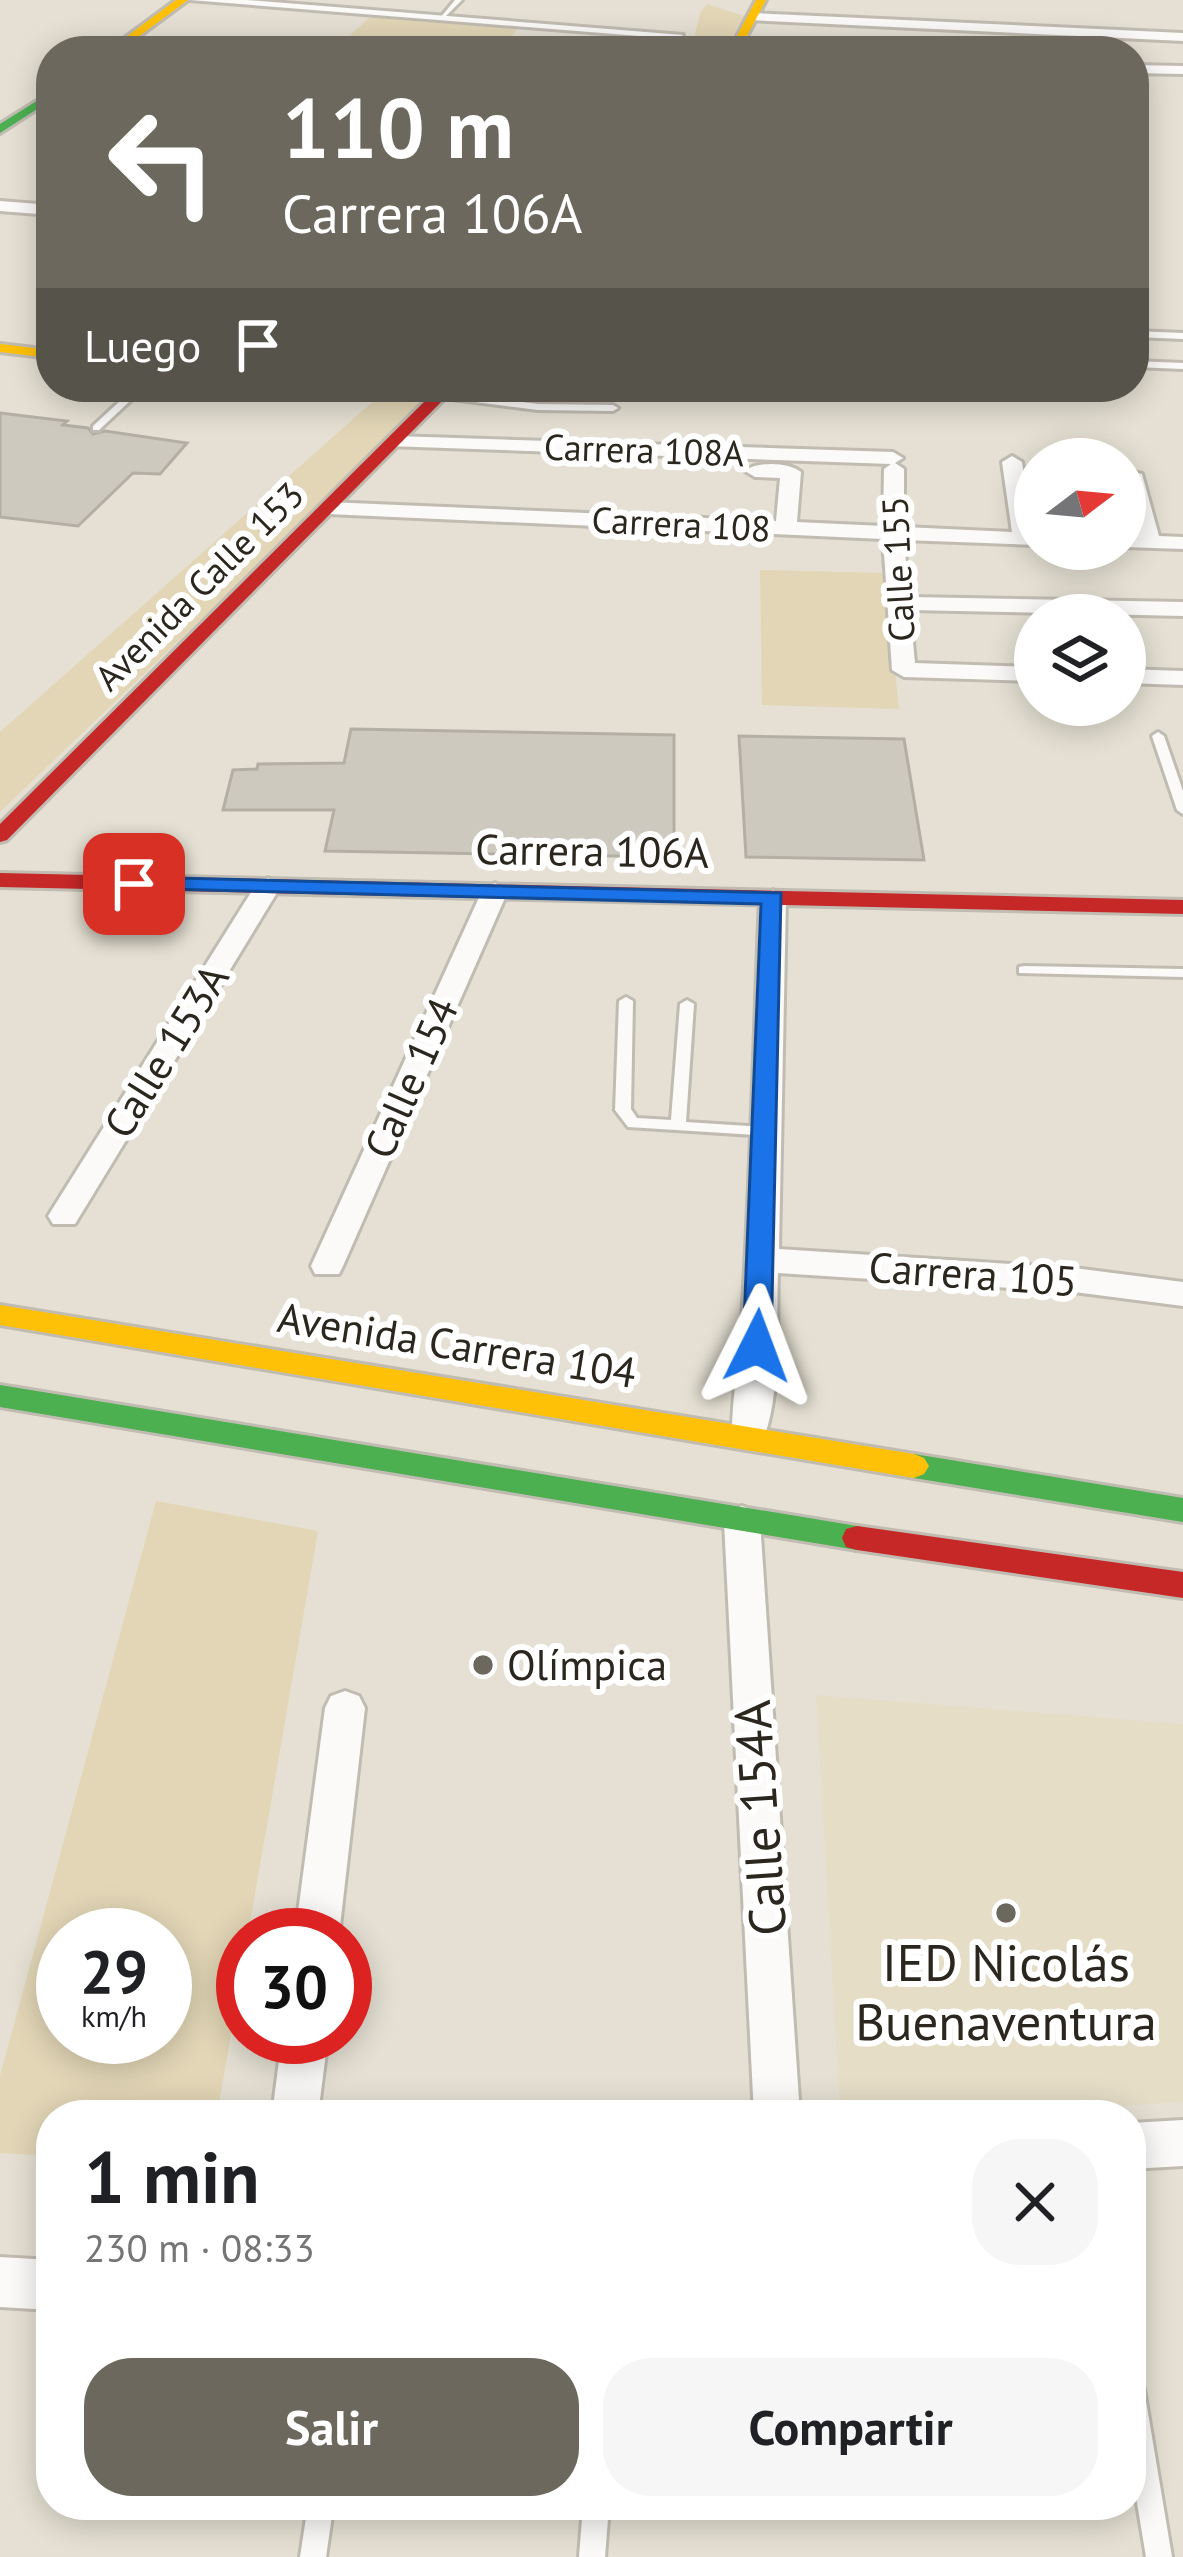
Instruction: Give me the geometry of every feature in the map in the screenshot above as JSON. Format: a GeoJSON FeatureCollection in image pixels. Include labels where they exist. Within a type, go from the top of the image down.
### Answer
{"type":"FeatureCollection","features":[{"type":"Feature","properties":{"kind":"street"},"geometry":{"type":"LineString","coordinates":[[133,36],[183,0]]}},
{"type":"Feature","properties":{"kind":"street"},"geometry":{"type":"LineString","coordinates":[[196,0],[677,35]]}},
{"type":"Feature","properties":{"kind":"street"},"geometry":{"type":"LineString","coordinates":[[742,36],[756,9],[886,24],[1052,23],[1183,37]]}},
{"type":"Feature","properties":{"kind":"street"},"geometry":{"type":"LineString","coordinates":[[1128,17],[1128,34]]}},
{"type":"Feature","properties":{"kind":"street"},"geometry":{"type":"LineString","coordinates":[[1051,36],[1052,23]]}},
{"type":"Feature","properties":{"kind":"street"},"geometry":{"type":"LineString","coordinates":[[1149,69],[1183,70]]}},
{"type":"Feature","properties":{"kind":"street"},"geometry":{"type":"LineString","coordinates":[[0,90],[36,97]]}},
{"type":"Feature","properties":{"kind":"street"},"geometry":{"type":"LineString","coordinates":[[0,100],[36,99]]}},
{"type":"Feature","properties":{"kind":"street"},"geometry":{"type":"LineString","coordinates":[[0,129],[36,106]]}},
{"type":"Feature","properties":{"kind":"street"},"geometry":{"type":"LineString","coordinates":[[0,206],[36,209]]}},
{"type":"Feature","properties":{"kind":"street"},"geometry":{"type":"LineString","coordinates":[[0,348],[36,352]]}},
{"type":"Feature","properties":{"kind":"street","name":"Avenida Calle 153"},"geometry":{"type":"LineString","coordinates":[[0,836],[433,402]]}},
{"type":"Feature","properties":{"kind":"street","name":"Carrera 108A"},"geometry":{"type":"LineString","coordinates":[[395,442],[893,464]]}},
{"type":"Feature","properties":{"kind":"street"},"geometry":{"type":"LineString","coordinates":[[1012,462],[1014,471]]}},
{"type":"Feature","properties":{"kind":"street","name":"Calle 155"},"geometry":{"type":"LineString","coordinates":[[893,464],[893,534],[904,670],[1014,673]]}},
{"type":"Feature","properties":{"kind":"street"},"geometry":{"type":"LineString","coordinates":[[634,466],[791,472],[786,529]]}},
{"type":"Feature","properties":{"kind":"street","name":"Carrera 108"},"geometry":{"type":"LineString","coordinates":[[328,508],[1014,538]]}},
{"type":"Feature","properties":{"kind":"street"},"geometry":{"type":"LineString","coordinates":[[1146,527],[1150,542]]}},
{"type":"Feature","properties":{"kind":"street"},"geometry":{"type":"LineString","coordinates":[[1146,542],[1183,543]]}},
{"type":"Feature","properties":{"kind":"street"},"geometry":{"type":"LineString","coordinates":[[897,603],[1183,610]]}},
{"type":"Feature","properties":{"kind":"street"},"geometry":{"type":"LineString","coordinates":[[1146,677],[1183,678]]}},
{"type":"Feature","properties":{"kind":"street","name":"Carrera 106A"},"geometry":{"type":"LineString","coordinates":[[0,880],[1182,908]]}},
{"type":"Feature","properties":{"kind":"street","name":"Calle 153A"},"geometry":{"type":"LineString","coordinates":[[64,1216],[268,886]]}},
{"type":"Feature","properties":{"kind":"street","name":"Calle 154"},"geometry":{"type":"LineString","coordinates":[[327,1266],[495,891]]}},
{"type":"Feature","properties":{"kind":"street"},"geometry":{"type":"LineString","coordinates":[[747,1436],[762,1260],[773,898]]}},
{"type":"Feature","properties":{"kind":"street","name":"Carrera 105"},"geometry":{"type":"LineString","coordinates":[[762,1260],[1074,1280],[1183,1294]]}},
{"type":"Feature","properties":{"kind":"street","name":"Avenida Carrera 104"},"geometry":{"type":"LineString","coordinates":[[0,1315],[1183,1510]]}},
{"type":"Feature","properties":{"kind":"street"},"geometry":{"type":"LineString","coordinates":[[0,1396],[742,1521],[1183,1585]]}},
{"type":"Feature","properties":{"kind":"street","name":"Calle 154A"},"geometry":{"type":"LineString","coordinates":[[742,1521],[776,2100]]}},
{"type":"Feature","properties":{"kind":"street"},"geometry":{"type":"LineString","coordinates":[[320,1908],[344,1708]]}},
{"type":"Feature","properties":{"kind":"street"},"geometry":{"type":"LineString","coordinates":[[297,2100],[302,2064]]}},
{"type":"Feature","properties":{"kind":"street"},"geometry":{"type":"LineString","coordinates":[[1146,2145],[1183,2143]]}},
{"type":"Feature","properties":{"kind":"street"},"geometry":{"type":"LineString","coordinates":[[0,2282],[36,2284]]}},
{"type":"Feature","properties":{"kind":"lane"},"geometry":{"type":"LineString","coordinates":[[442,17],[459,0]]}},
{"type":"Feature","properties":{"kind":"lane"},"geometry":{"type":"LineString","coordinates":[[1149,335],[1183,336]]}},
{"type":"Feature","properties":{"kind":"lane"},"geometry":{"type":"LineString","coordinates":[[1149,365],[1183,367]]}},
{"type":"Feature","properties":{"kind":"lane"},"geometry":{"type":"LineString","coordinates":[[96,428],[124,402]]}},
{"type":"Feature","properties":{"kind":"lane"},"geometry":{"type":"LineString","coordinates":[[508,402],[613,408]]}},
{"type":"Feature","properties":{"kind":"lane"},"geometry":{"type":"LineString","coordinates":[[1158,736],[1183,810]]}},
{"type":"Feature","properties":{"kind":"lane"},"geometry":{"type":"LineString","coordinates":[[1024,970],[1183,973]]}},
{"type":"Feature","properties":{"kind":"lane"},"geometry":{"type":"LineString","coordinates":[[626,1001],[623,1110],[633,1123],[765,1132]]}},
{"type":"Feature","properties":{"kind":"lane"},"geometry":{"type":"LineString","coordinates":[[678,1126],[687,1004]]}},
{"type":"Feature","properties":{"kind":"lane"},"geometry":{"type":"LineString","coordinates":[[1146,2479],[1159,2557]]}},
{"type":"Feature","properties":{"kind":"lane"},"geometry":{"type":"LineString","coordinates":[[314,2557],[319,2520]]}},
{"type":"Feature","properties":{"kind":"lane"},"geometry":{"type":"LineString","coordinates":[[592,2557],[595,2520]]}},
{"type":"Feature","properties":{"kind":"shaded area"},"geometry":{"type":"Polygon","coordinates":[[[707,4],[744,16],[733,36],[695,36],[707,4]]]}},
{"type":"Feature","properties":{"kind":"shaded area"},"geometry":{"type":"Polygon","coordinates":[[[370,17],[518,28],[512,36],[349,36],[370,17]]]}},
{"type":"Feature","properties":{"kind":"shaded area"},"geometry":{"type":"Polygon","coordinates":[[[372,402],[427,403],[0,812],[0,732],[372,402]]]}},
{"type":"Feature","properties":{"kind":"shaded area"},"geometry":{"type":"Polygon","coordinates":[[[760,570],[885,573],[899,709],[762,705],[760,570]]]}},
{"type":"Feature","properties":{"kind":"shaded area"},"geometry":{"type":"Polygon","coordinates":[[[156,1501],[318,1531],[253,1908],[216,1908],[216,2064],[226,2064],[220,2100],[36,2100],[36,2155],[0,2153],[0,2076],[36,1943],[36,2064],[192,2064],[192,1908],[46,1908],[156,1501]]]}},
{"type":"Feature","properties":{"kind":"shaded area","name":"IED Nicolás Buenaventura"},"geometry":{"type":"Polygon","coordinates":[[[816,1695],[1183,1724],[1183,2102],[839,2100],[816,1695]]]}},
{"type":"Feature","properties":{"kind":"building"},"geometry":{"type":"Polygon","coordinates":[[[0,413],[67,421],[63,425],[88,428],[93,434],[105,431],[187,443],[160,474],[133,473],[78,526],[0,517],[0,413]]]}},
{"type":"Feature","properties":{"kind":"building"},"geometry":{"type":"Polygon","coordinates":[[[351,729],[674,735],[674,857],[325,851],[334,810],[223,810],[233,770],[257,769],[258,764],[344,763],[351,729]]]}},
{"type":"Feature","properties":{"kind":"building"},"geometry":{"type":"Polygon","coordinates":[[[739,736],[904,739],[924,860],[746,857],[739,736]]]}},
{"type":"Feature","properties":{"kind":"traffic: fast"},"geometry":{"type":"LineString","coordinates":[[0,129],[36,105]]}},
{"type":"Feature","properties":{"kind":"traffic: fast"},"geometry":{"type":"LineString","coordinates":[[0,1396],[857,1538]]}},
{"type":"Feature","properties":{"kind":"traffic: fast"},"geometry":{"type":"LineString","coordinates":[[914,1466],[1183,1510]]}},
{"type":"Feature","properties":{"kind":"traffic: slow"},"geometry":{"type":"LineString","coordinates":[[133,36],[183,0]]}},
{"type":"Feature","properties":{"kind":"traffic: slow"},"geometry":{"type":"LineString","coordinates":[[742,36],[761,0]]}},
{"type":"Feature","properties":{"kind":"traffic: slow"},"geometry":{"type":"LineString","coordinates":[[0,348],[36,352]]}},
{"type":"Feature","properties":{"kind":"traffic: slow"},"geometry":{"type":"LineString","coordinates":[[0,1315],[914,1466]]}},
{"type":"Feature","properties":{"kind":"traffic: jam"},"geometry":{"type":"LineString","coordinates":[[0,836],[433,402]]}},
{"type":"Feature","properties":{"kind":"traffic: jam"},"geometry":{"type":"LineString","coordinates":[[0,880],[1183,907]]}},
{"type":"Feature","properties":{"kind":"traffic: jam"},"geometry":{"type":"LineString","coordinates":[[857,1538],[1183,1585]]}},
{"type":"Feature","properties":{"kind":"place","name":"Olímpica"},"geometry":{"type":"Point","coordinates":[483,1665]}},
{"type":"Feature","properties":{"kind":"place","name":"IED Nicolás Buenaventura"},"geometry":{"type":"Point","coordinates":[1006,1913]}},
{"type":"Feature","properties":{"kind":"route"},"geometry":{"type":"LineString","coordinates":[[134,884],[773,898],[757,1346]]}}]}
